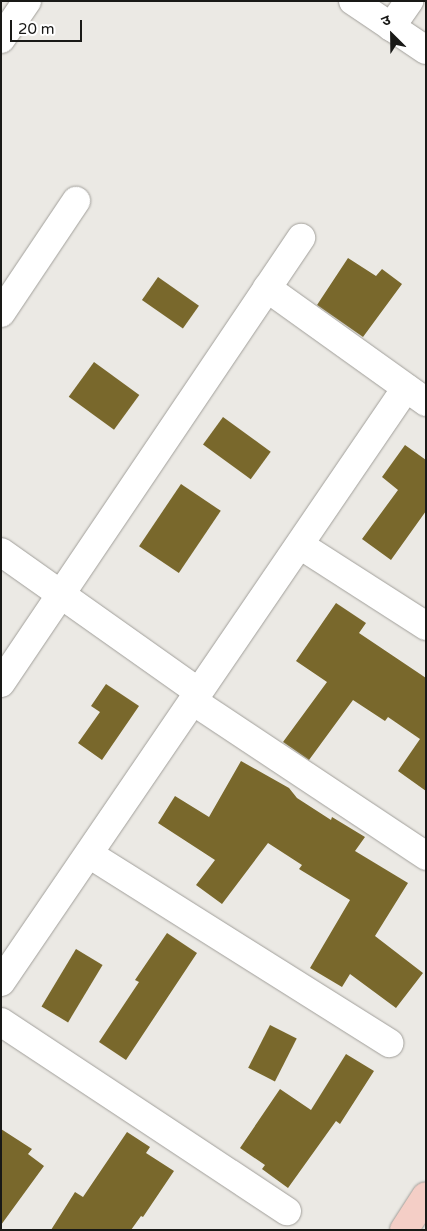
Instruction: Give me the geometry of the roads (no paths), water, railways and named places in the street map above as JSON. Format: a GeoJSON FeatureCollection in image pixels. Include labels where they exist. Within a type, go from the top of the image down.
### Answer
{"type":"FeatureCollection","features":[{"type":"Feature","properties":{"kind":"street"},"geometry":{"type":"LineString","coordinates":[[1,39],[27,1]]}},
{"type":"Feature","properties":{"kind":"street"},"geometry":{"type":"LineString","coordinates":[[353,1],[426,50]]}},
{"type":"Feature","properties":{"kind":"street"},"geometry":{"type":"LineString","coordinates":[[391,27],[409,1]]}},
{"type":"Feature","properties":{"kind":"street"},"geometry":{"type":"LineString","coordinates":[[1,313],[76,201]]}},
{"type":"Feature","properties":{"kind":"street"},"geometry":{"type":"LineString","coordinates":[[1,683],[301,238]]}},
{"type":"Feature","properties":{"kind":"street"},"geometry":{"type":"LineString","coordinates":[[1,982],[300,545],[416,395],[267,288]]}},
{"type":"Feature","properties":{"kind":"street"},"geometry":{"type":"LineString","coordinates":[[300,545],[426,626]]}},
{"type":"Feature","properties":{"kind":"street"},"geometry":{"type":"LineString","coordinates":[[1,552],[196,696],[426,856]]}},
{"type":"Feature","properties":{"kind":"street"},"geometry":{"type":"LineString","coordinates":[[89,854],[389,1044]]}},
{"type":"Feature","properties":{"kind":"street"},"geometry":{"type":"LineString","coordinates":[[1,1022],[287,1211]]}},
{"type":"Feature","properties":{"kind":"street"},"geometry":{"type":"LineString","coordinates":[[404,1230],[426,1196]]}}]}
